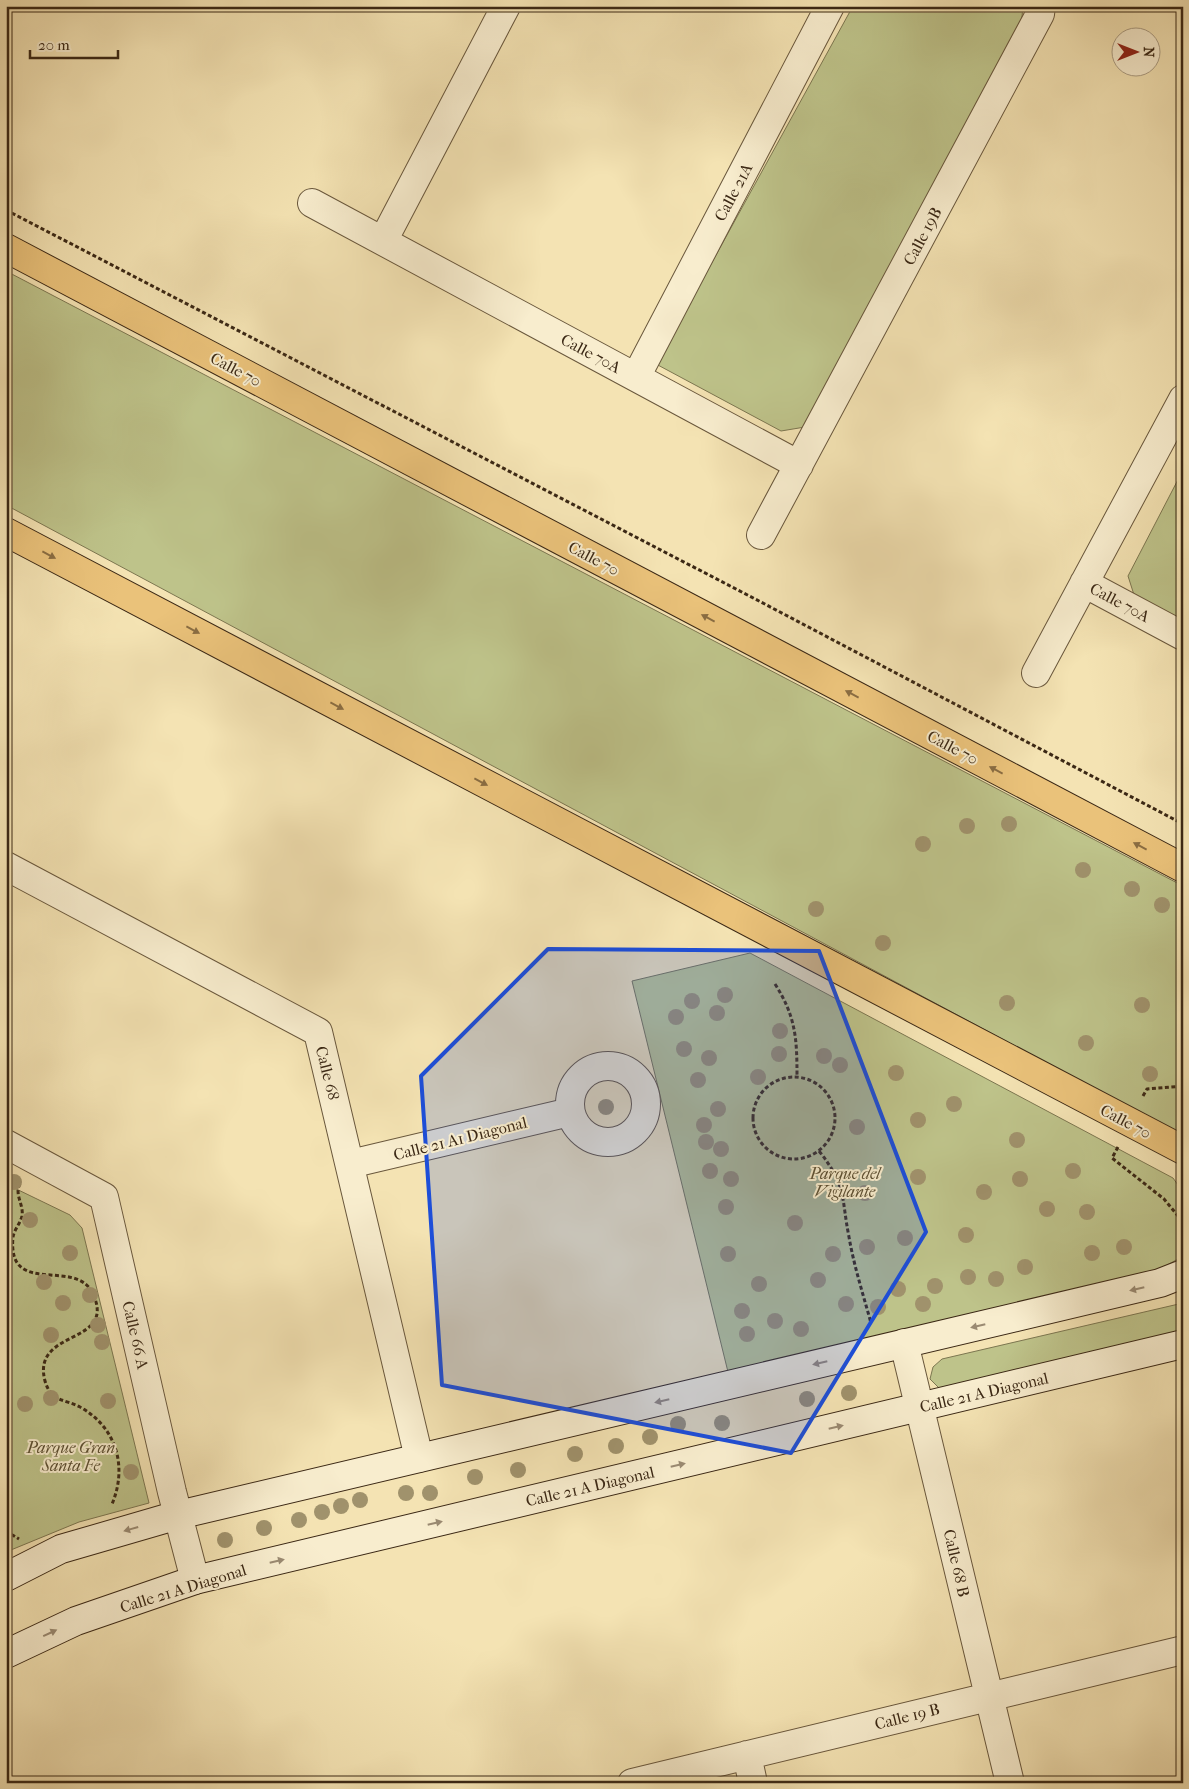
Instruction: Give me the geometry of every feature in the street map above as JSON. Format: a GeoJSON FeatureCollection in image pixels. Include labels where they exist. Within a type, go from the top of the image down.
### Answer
{"type":"FeatureCollection","features":[{"type":"Feature","properties":{"kind":"main road","name":"Calle 70"},"geometry":{"type":"LineString","coordinates":[[6,248],[1183,868]]}},
{"type":"Feature","properties":{"kind":"main road","name":"Calle 70"},"geometry":{"type":"LineString","coordinates":[[6,532],[1183,1150]]}},
{"type":"Feature","properties":{"kind":"street"},"geometry":{"type":"LineString","coordinates":[[383,241],[506,6]]}},
{"type":"Feature","properties":{"kind":"street","name":"Calle 21A"},"geometry":{"type":"LineString","coordinates":[[636,377],[830,6]]}},
{"type":"Feature","properties":{"kind":"street","name":"Calle 19B"},"geometry":{"type":"LineString","coordinates":[[761,535],[1040,14],[1041,6]]}},
{"type":"Feature","properties":{"kind":"street","name":"Calle 70A"},"geometry":{"type":"LineString","coordinates":[[312,204],[799,465]]}},
{"type":"Feature","properties":{"kind":"street"},"geometry":{"type":"LineString","coordinates":[[1036,673],[1180,409]]}},
{"type":"Feature","properties":{"kind":"street","name":"Calle 70A"},"geometry":{"type":"LineString","coordinates":[[1084,583],[1183,636]]}},
{"type":"Feature","properties":{"kind":"street","name":"Calle 68"},"geometry":{"type":"LineString","coordinates":[[6,866],[318,1032],[419,1458]]}},
{"type":"Feature","properties":{"kind":"street","name":"Calle 21 A1 Diagonal"},"geometry":{"type":"LineString","coordinates":[[350,1164],[570,1112]]}},
{"type":"Feature","properties":{"kind":"street","name":"Calle 66 A"},"geometry":{"type":"LineString","coordinates":[[6,1144],[104,1197],[178,1515],[195,1580]]}},
{"type":"Feature","properties":{"kind":"street"},"geometry":{"type":"LineString","coordinates":[[6,1577],[61,1549],[178,1515],[1160,1283],[1183,1274]]}},
{"type":"Feature","properties":{"kind":"street","name":"Calle 68 B"},"geometry":{"type":"LineString","coordinates":[[904,1343],[1010,1783]]}},
{"type":"Feature","properties":{"kind":"street","name":"Calle 21 A Diagonal"},"geometry":{"type":"LineString","coordinates":[[6,1654],[76,1621],[195,1580],[1183,1344]]}},
{"type":"Feature","properties":{"kind":"street","name":"Calle 19 B"},"geometry":{"type":"LineString","coordinates":[[632,1783],[1183,1650]]}},
{"type":"Feature","properties":{"kind":"street"},"geometry":{"type":"LineString","coordinates":[[747,1755],[753,1783]]}},
{"type":"Feature","properties":{"kind":"path"},"geometry":{"type":"LineString","coordinates":[[6,210],[759,601],[1183,824]]}},
{"type":"Feature","properties":{"kind":"path"},"geometry":{"type":"LineString","coordinates":[[775,984],[789,1006],[797,1041],[797,1077]]}},
{"type":"Feature","properties":{"kind":"path"},"geometry":{"type":"LineString","coordinates":[[797,1077],[811,1080],[823,1088],[831,1100],[835,1113],[834,1128],[829,1141],[819,1151],[808,1157],[795,1160],[782,1158],[770,1151],[761,1142],[755,1130],[755,1104],[762,1093],[778,1081],[797,1077]]}},
{"type":"Feature","properties":{"kind":"path"},"geometry":{"type":"LineString","coordinates":[[1141,1099],[1146,1088],[1183,1086]]}},
{"type":"Feature","properties":{"kind":"path"},"geometry":{"type":"LineString","coordinates":[[819,1151],[838,1179],[844,1196],[848,1236],[872,1329]]}},
{"type":"Feature","properties":{"kind":"path"},"geometry":{"type":"LineString","coordinates":[[1112,1158],[1164,1199],[1183,1222]]}},
{"type":"Feature","properties":{"kind":"path"},"geometry":{"type":"LineString","coordinates":[[33,1159],[17,1189],[22,1209],[22,1218],[13,1236],[16,1258],[25,1270],[34,1274],[71,1276],[81,1280],[88,1285],[94,1295],[96,1315],[92,1324],[82,1334],[55,1346],[48,1354],[44,1372],[46,1383],[58,1400],[77,1406],[90,1414],[102,1424],[112,1440],[119,1457],[120,1472],[118,1486],[111,1506]]}},
{"type":"Feature","properties":{"kind":"path"},"geometry":{"type":"LineString","coordinates":[[6,1531],[19,1539],[26,1538]]}},
{"type":"Feature","properties":{"kind":"highlighted area"},"geometry":{"type":"Polygon","coordinates":[[[548,949],[819,951],[926,1232],[791,1453],[442,1385],[421,1076],[548,949]]]}},
{"type":"Feature","properties":{"kind":"green space"},"geometry":{"type":"Polygon","coordinates":[[[853,6],[1023,6],[1021,27],[805,427],[781,431],[656,364],[853,6]]]}},
{"type":"Feature","properties":{"kind":"green space"},"geometry":{"type":"Polygon","coordinates":[[[6,271],[1183,886],[1183,1136],[6,505],[6,271]]]}},
{"type":"Feature","properties":{"kind":"green space"},"geometry":{"type":"Polygon","coordinates":[[[1183,470],[1183,622],[1135,598],[1128,576],[1183,470]]]}},
{"type":"Feature","properties":{"kind":"green space","name":"Parque del Vigilante"},"geometry":{"type":"Polygon","coordinates":[[[750,953],[1173,1178],[1183,1192],[1183,1250],[1178,1259],[1158,1270],[728,1372],[632,981],[750,953]]]}},
{"type":"Feature","properties":{"kind":"green space","name":"Parque Gran Santa Fe"},"geometry":{"type":"Polygon","coordinates":[[[6,1184],[70,1215],[82,1228],[149,1503],[79,1522],[6,1552],[6,1184]]]}},
{"type":"Feature","properties":{"kind":"green space"},"geometry":{"type":"Polygon","coordinates":[[[1183,1303],[1183,1334],[950,1388],[939,1388],[930,1379],[933,1367],[942,1359],[1183,1303]]]}}]}
